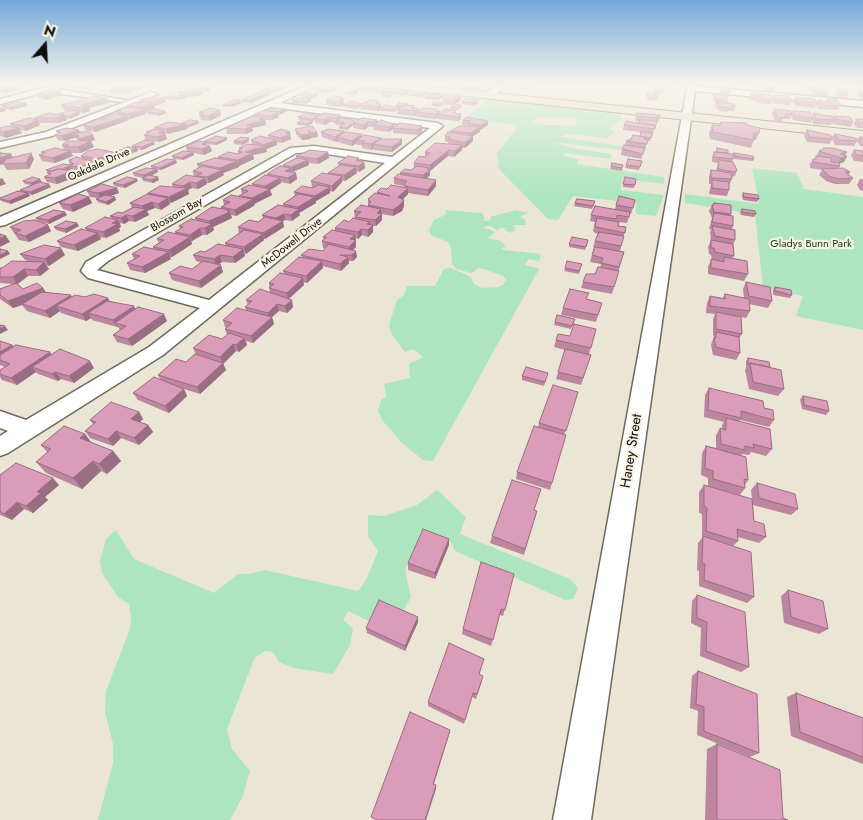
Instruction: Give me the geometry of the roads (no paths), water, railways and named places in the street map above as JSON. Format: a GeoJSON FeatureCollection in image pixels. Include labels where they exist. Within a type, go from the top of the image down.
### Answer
{"type":"FeatureCollection","features":[{"type":"Feature","properties":{"kind":"street"},"geometry":{"type":"LineString","coordinates":[[0,145],[33,146],[84,121]]}},
{"type":"Feature","properties":{"kind":"street","name":"Oakdale Drive"},"geometry":{"type":"LineString","coordinates":[[4,218],[230,121]]}},
{"type":"Feature","properties":{"kind":"street","name":"McDowell Drive"},"geometry":{"type":"LineString","coordinates":[[0,446],[136,364],[213,306],[438,126],[402,121]]}},
{"type":"Feature","properties":{"kind":"street","name":"Haney Street"},"geometry":{"type":"LineString","coordinates":[[572,820],[685,121]]}},
{"type":"Feature","properties":{"kind":"street"},"geometry":{"type":"LineString","coordinates":[[735,121],[863,135]]}},
{"type":"Feature","properties":{"kind":"street","name":"Blossom Bay"},"geometry":{"type":"LineString","coordinates":[[213,306],[106,279],[93,275],[89,271],[91,265],[294,150],[314,149],[395,161]]}},
{"type":"Feature","properties":{"kind":"street"},"geometry":{"type":"LineString","coordinates":[[0,419],[28,430]]}},
{"type":"Feature","properties":{"kind":"park label","name":"Gladys Bunn Park"},"geometry":{"type":"Point","coordinates":[811,244]}}]}
